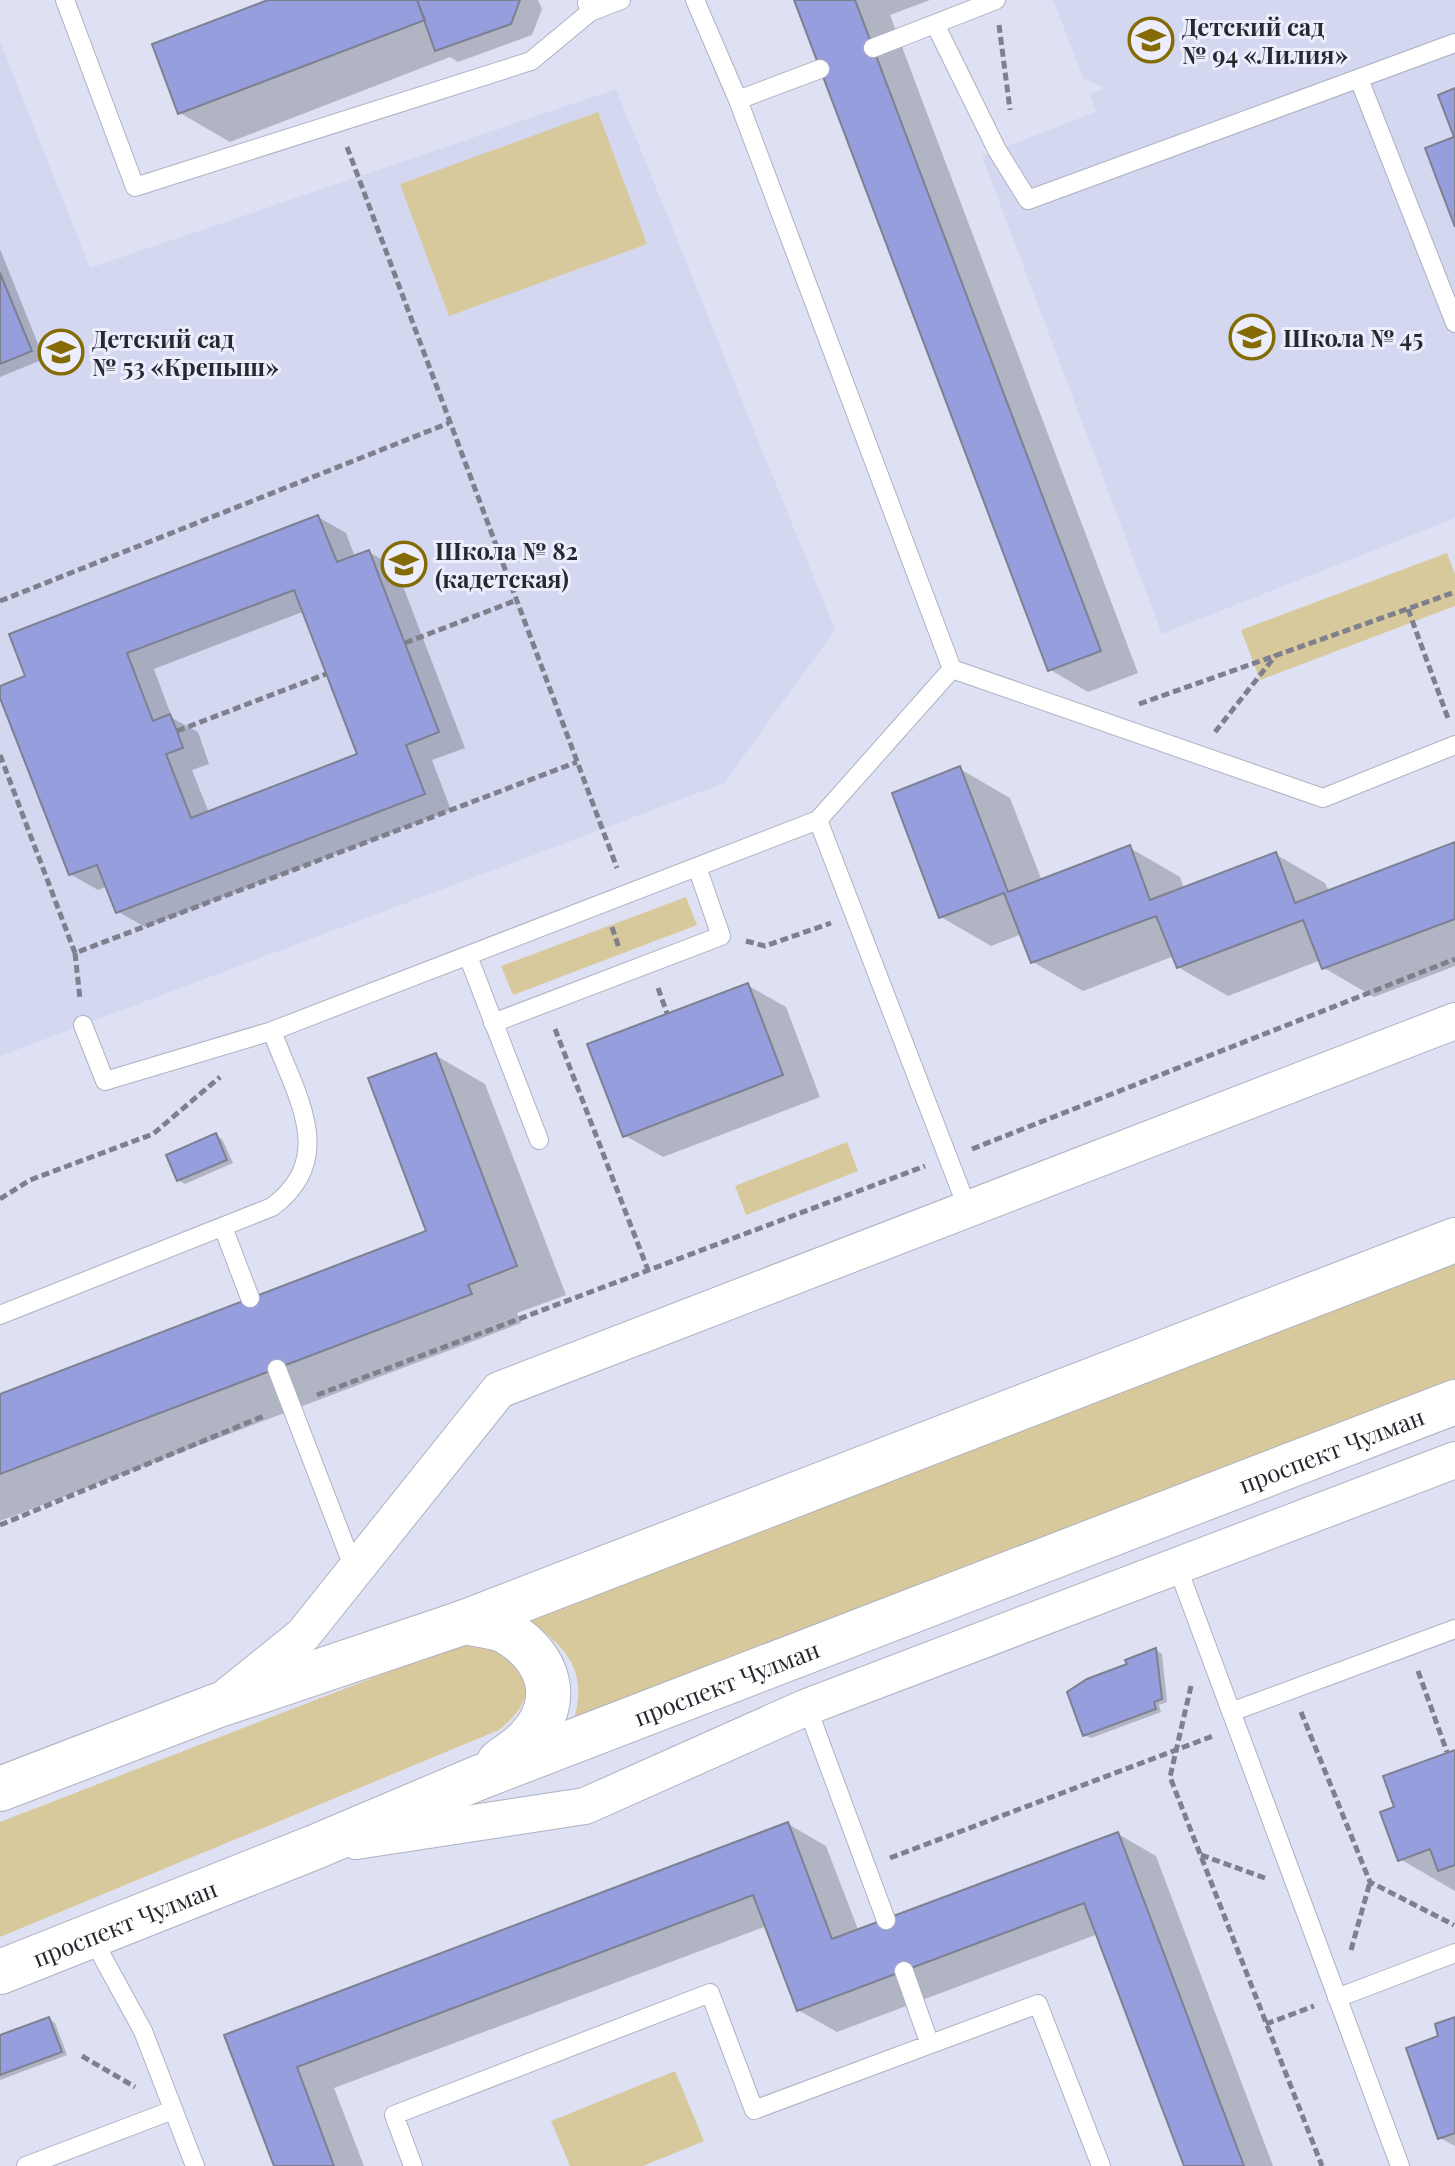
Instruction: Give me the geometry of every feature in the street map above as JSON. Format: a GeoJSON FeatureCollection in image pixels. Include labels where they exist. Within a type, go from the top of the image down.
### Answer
{"type":"FeatureCollection","features":[{"type":"Feature","properties":{"kind":"main road"},"geometry":{"type":"LineString","coordinates":[[0,1789],[216,1706],[465,1622],[1455,1240]]}},
{"type":"Feature","properties":{"kind":"main road","name":"проспект Чулман"},"geometry":{"type":"LineString","coordinates":[[0,1972],[315,1847],[478,1778],[1455,1402]]}},
{"type":"Feature","properties":{"kind":"main road"},"geometry":{"type":"LineString","coordinates":[[465,1622],[504,1630],[528,1648],[547,1673],[547,1709],[528,1739],[478,1778]]}},
{"type":"Feature","properties":{"kind":"street"},"geometry":{"type":"LineString","coordinates":[[216,1706],[303,1635],[499,1390],[1455,1021]]}},
{"type":"Feature","properties":{"kind":"street"},"geometry":{"type":"LineString","coordinates":[[315,1847],[585,1806],[807,1707],[1455,1460]]}},
{"type":"Feature","properties":{"kind":"lane"},"geometry":{"type":"LineString","coordinates":[[65,0],[135,187],[531,61],[588,6],[621,0]]}},
{"type":"Feature","properties":{"kind":"lane"},"geometry":{"type":"LineString","coordinates":[[695,0],[738,100],[952,669]]}},
{"type":"Feature","properties":{"kind":"lane"},"geometry":{"type":"LineString","coordinates":[[873,48],[935,24],[997,7]]}},
{"type":"Feature","properties":{"kind":"lane"},"geometry":{"type":"LineString","coordinates":[[935,24],[997,150],[1028,200],[1455,43]]}},
{"type":"Feature","properties":{"kind":"lane"},"geometry":{"type":"LineString","coordinates":[[738,100],[820,69]]}},
{"type":"Feature","properties":{"kind":"lane"},"geometry":{"type":"LineString","coordinates":[[1359,79],[1455,323]]}},
{"type":"Feature","properties":{"kind":"lane"},"geometry":{"type":"LineString","coordinates":[[952,669],[1323,798],[1455,745]]}},
{"type":"Feature","properties":{"kind":"lane"},"geometry":{"type":"LineString","coordinates":[[83,1025],[105,1081],[272,1031],[818,820],[952,669]]}},
{"type":"Feature","properties":{"kind":"lane"},"geometry":{"type":"LineString","coordinates":[[818,820],[967,1207]]}},
{"type":"Feature","properties":{"kind":"lane"},"geometry":{"type":"LineString","coordinates":[[493,1023],[721,936],[697,867]]}},
{"type":"Feature","properties":{"kind":"lane"},"geometry":{"type":"LineString","coordinates":[[468,956],[539,1140]]}},
{"type":"Feature","properties":{"kind":"lane"},"geometry":{"type":"LineString","coordinates":[[0,1315],[272,1207],[293,1192],[305,1173],[310,1148],[306,1124],[272,1031]]}},
{"type":"Feature","properties":{"kind":"lane"},"geometry":{"type":"LineString","coordinates":[[223,1227],[250,1298]]}},
{"type":"Feature","properties":{"kind":"lane"},"geometry":{"type":"LineString","coordinates":[[277,1369],[354,1569]]}},
{"type":"Feature","properties":{"kind":"lane"},"geometry":{"type":"LineString","coordinates":[[1177,1566],[1400,2166]]}},
{"type":"Feature","properties":{"kind":"lane"},"geometry":{"type":"LineString","coordinates":[[1234,1720],[1292,1690],[1455,1629]]}},
{"type":"Feature","properties":{"kind":"lane"},"geometry":{"type":"LineString","coordinates":[[807,1707],[886,1920]]}},
{"type":"Feature","properties":{"kind":"lane"},"geometry":{"type":"LineString","coordinates":[[91,1936],[143,2031],[195,2166]]}},
{"type":"Feature","properties":{"kind":"lane"},"geometry":{"type":"LineString","coordinates":[[1337,1998],[1455,1953]]}},
{"type":"Feature","properties":{"kind":"lane"},"geometry":{"type":"LineString","coordinates":[[904,1971],[929,2042]]}},
{"type":"Feature","properties":{"kind":"lane"},"geometry":{"type":"LineString","coordinates":[[413,2166],[394,2115],[710,1993],[754,2110],[929,2042],[1038,2004],[1101,2166]]}},
{"type":"Feature","properties":{"kind":"lane"},"geometry":{"type":"LineString","coordinates":[[26,2166],[173,2110]]}},
{"type":"Feature","properties":{"kind":"path"},"geometry":{"type":"LineString","coordinates":[[997,7],[1012,129],[997,150]]}},
{"type":"Feature","properties":{"kind":"path"},"geometry":{"type":"LineString","coordinates":[[339,123],[626,895]]}},
{"type":"Feature","properties":{"kind":"path"},"geometry":{"type":"LineString","coordinates":[[0,601],[449,423]]}},
{"type":"Feature","properties":{"kind":"path"},"geometry":{"type":"LineString","coordinates":[[1096,719],[1455,592]]}},
{"type":"Feature","properties":{"kind":"path"},"geometry":{"type":"LineString","coordinates":[[405,643],[517,600]]}},
{"type":"Feature","properties":{"kind":"path"},"geometry":{"type":"LineString","coordinates":[[1408,609],[1450,722]]}},
{"type":"Feature","properties":{"kind":"path"},"geometry":{"type":"LineString","coordinates":[[1197,755],[1276,655]]}},
{"type":"Feature","properties":{"kind":"path"},"geometry":{"type":"LineString","coordinates":[[177,731],[326,674]]}},
{"type":"Feature","properties":{"kind":"path"},"geometry":{"type":"LineString","coordinates":[[0,755],[75,953],[83,1025]]}},
{"type":"Feature","properties":{"kind":"path"},"geometry":{"type":"LineString","coordinates":[[75,953],[577,762]]}},
{"type":"Feature","properties":{"kind":"path"},"geometry":{"type":"LineString","coordinates":[[603,904],[628,971]]}},
{"type":"Feature","properties":{"kind":"path"},"geometry":{"type":"LineString","coordinates":[[721,936],[765,946],[855,915]]}},
{"type":"Feature","properties":{"kind":"path"},"geometry":{"type":"LineString","coordinates":[[0,1525],[291,1404],[950,1157],[1455,959]]}},
{"type":"Feature","properties":{"kind":"path"},"geometry":{"type":"LineString","coordinates":[[545,1003],[648,1270]]}},
{"type":"Feature","properties":{"kind":"path"},"geometry":{"type":"LineString","coordinates":[[0,1199],[30,1180],[153,1134],[224,1073]]}},
{"type":"Feature","properties":{"kind":"path"},"geometry":{"type":"LineString","coordinates":[[1202,1634],[1170,1777],[1322,2166]]}},
{"type":"Feature","properties":{"kind":"path"},"geometry":{"type":"LineString","coordinates":[[1409,1646],[1447,1752]]}},
{"type":"Feature","properties":{"kind":"path"},"geometry":{"type":"LineString","coordinates":[[1266,2024],[1337,1998],[1370,1882],[1292,1690]]}},
{"type":"Feature","properties":{"kind":"path"},"geometry":{"type":"LineString","coordinates":[[867,1867],[1177,1749],[1234,1720]]}},
{"type":"Feature","properties":{"kind":"path"},"geometry":{"type":"LineString","coordinates":[[1201,1855],[1296,1889]]}},
{"type":"Feature","properties":{"kind":"path"},"geometry":{"type":"LineString","coordinates":[[1370,1882],[1455,1925]]}},
{"type":"Feature","properties":{"kind":"path"},"geometry":{"type":"LineString","coordinates":[[82,2056],[173,2110]]}},
{"type":"Feature","properties":{"kind":"shaded area","name":"Школа № 45"},"geometry":{"type":"Polygon","coordinates":[[[1053,0],[1455,0],[1455,518],[1162,634],[982,156],[1096,112],[1090,94],[1106,88],[1084,79],[1053,0]]]}},
{"type":"Feature","properties":{"kind":"shaded area","name":"Школа № 82 (кадетская)"},"geometry":{"type":"Polygon","coordinates":[[[0,41],[90,268],[616,89],[835,630],[724,783],[0,1056],[0,41]]]}},
{"type":"Feature","properties":{"kind":"shaded area"},"geometry":{"type":"Polygon","coordinates":[[[598,112],[647,244],[449,316],[400,184],[598,112]]]}},
{"type":"Feature","properties":{"kind":"shaded area"},"geometry":{"type":"Polygon","coordinates":[[[1447,553],[1455,574],[1455,606],[1260,680],[1241,630],[1447,553]]]}},
{"type":"Feature","properties":{"kind":"shaded area"},"geometry":{"type":"Polygon","coordinates":[[[686,897],[697,925],[513,995],[501,966],[686,897]]]}},
{"type":"Feature","properties":{"kind":"shaded area"},"geometry":{"type":"Polygon","coordinates":[[[847,1142],[858,1171],[746,1215],[735,1186],[847,1142]]]}},
{"type":"Feature","properties":{"kind":"shaded area"},"geometry":{"type":"Polygon","coordinates":[[[1455,1263],[1455,1382],[573,1722],[578,1688],[571,1662],[552,1639],[525,1619],[1455,1263]]]}},
{"type":"Feature","properties":{"kind":"shaded area"},"geometry":{"type":"Polygon","coordinates":[[[481,1642],[511,1660],[521,1669],[526,1680],[527,1691],[523,1703],[499,1730],[0,1937],[0,1822],[463,1643],[481,1642]]]}},
{"type":"Feature","properties":{"kind":"shaded area"},"geometry":{"type":"Polygon","coordinates":[[[675,2071],[704,2141],[643,2166],[570,2166],[551,2121],[675,2071]]]}},
{"type":"Feature","properties":{"kind":"building"},"geometry":{"type":"Polygon","coordinates":[[[268,0],[417,0],[425,20],[178,114],[152,44],[268,0]]]}},
{"type":"Feature","properties":{"kind":"building"},"geometry":{"type":"Polygon","coordinates":[[[417,0],[520,0],[511,24],[435,51],[417,0]]]}},
{"type":"Feature","properties":{"kind":"building"},"geometry":{"type":"Polygon","coordinates":[[[794,0],[855,0],[1101,651],[1048,671],[794,0]]]}},
{"type":"Feature","properties":{"kind":"building"},"geometry":{"type":"Polygon","coordinates":[[[1455,88],[1455,227],[1425,148],[1454,137],[1438,95],[1455,88]]]}},
{"type":"Feature","properties":{"kind":"building"},"geometry":{"type":"Polygon","coordinates":[[[0,273],[32,351],[0,364],[0,273]]]}},
{"type":"Feature","properties":{"kind":"building"},"geometry":{"type":"Polygon","coordinates":[[[318,515],[337,562],[369,550],[439,732],[406,745],[425,794],[116,913],[97,865],[69,875],[0,698],[0,686],[25,676],[9,634],[318,515]],[[294,590],[127,653],[153,721],[170,714],[177,731],[183,748],[166,754],[191,818],[357,754],[294,590]]]}},
{"type":"Feature","properties":{"kind":"building"},"geometry":{"type":"Polygon","coordinates":[[[960,766],[1008,892],[1130,845],[1150,900],[1276,852],[1295,903],[1455,842],[1455,919],[1322,969],[1303,920],[1177,968],[1156,916],[1031,963],[1004,893],[939,918],[892,793],[960,766]]]}},
{"type":"Feature","properties":{"kind":"building"},"geometry":{"type":"Polygon","coordinates":[[[748,983],[783,1075],[623,1137],[587,1044],[748,983]]]}},
{"type":"Feature","properties":{"kind":"building"},"geometry":{"type":"Polygon","coordinates":[[[436,1053],[517,1266],[468,1285],[472,1294],[0,1474],[0,1394],[426,1231],[368,1078],[436,1053]]]}},
{"type":"Feature","properties":{"kind":"building"},"geometry":{"type":"Polygon","coordinates":[[[216,1133],[227,1160],[177,1181],[166,1155],[216,1133]]]}},
{"type":"Feature","properties":{"kind":"building"},"geometry":{"type":"Polygon","coordinates":[[[1156,1648],[1162,1699],[1154,1702],[1156,1709],[1083,1736],[1067,1692],[1087,1679],[1127,1664],[1125,1660],[1156,1648]]]}},
{"type":"Feature","properties":{"kind":"building"},"geometry":{"type":"Polygon","coordinates":[[[1455,1750],[1455,1865],[1438,1871],[1430,1849],[1398,1861],[1380,1812],[1394,1807],[1383,1776],[1455,1750]]]}},
{"type":"Feature","properties":{"kind":"building"},"geometry":{"type":"Polygon","coordinates":[[[788,1822],[832,1939],[1118,1832],[1244,2166],[1184,2166],[1084,1903],[797,2011],[753,1895],[297,2067],[334,2166],[274,2166],[224,2035],[788,1822]]]}},
{"type":"Feature","properties":{"kind":"building"},"geometry":{"type":"Polygon","coordinates":[[[49,2017],[62,2052],[0,2075],[0,2035],[49,2017]]]}},
{"type":"Feature","properties":{"kind":"building"},"geometry":{"type":"Polygon","coordinates":[[[1455,2017],[1455,2133],[1438,2139],[1406,2048],[1438,2036],[1435,2024],[1455,2017]]]}},
{"type":"Feature","properties":{"kind":"place","name":"Детский сад № 94 «Лилия»"},"geometry":{"type":"Point","coordinates":[1151,40]}},
{"type":"Feature","properties":{"kind":"place","name":"Школа № 45"},"geometry":{"type":"Point","coordinates":[1252,337]}},
{"type":"Feature","properties":{"kind":"place","name":"Детский сад № 53 «Крепыш»"},"geometry":{"type":"Point","coordinates":[61,352]}},
{"type":"Feature","properties":{"kind":"place","name":"Школа № 82 (кадетская)"},"geometry":{"type":"Point","coordinates":[404,564]}}]}
